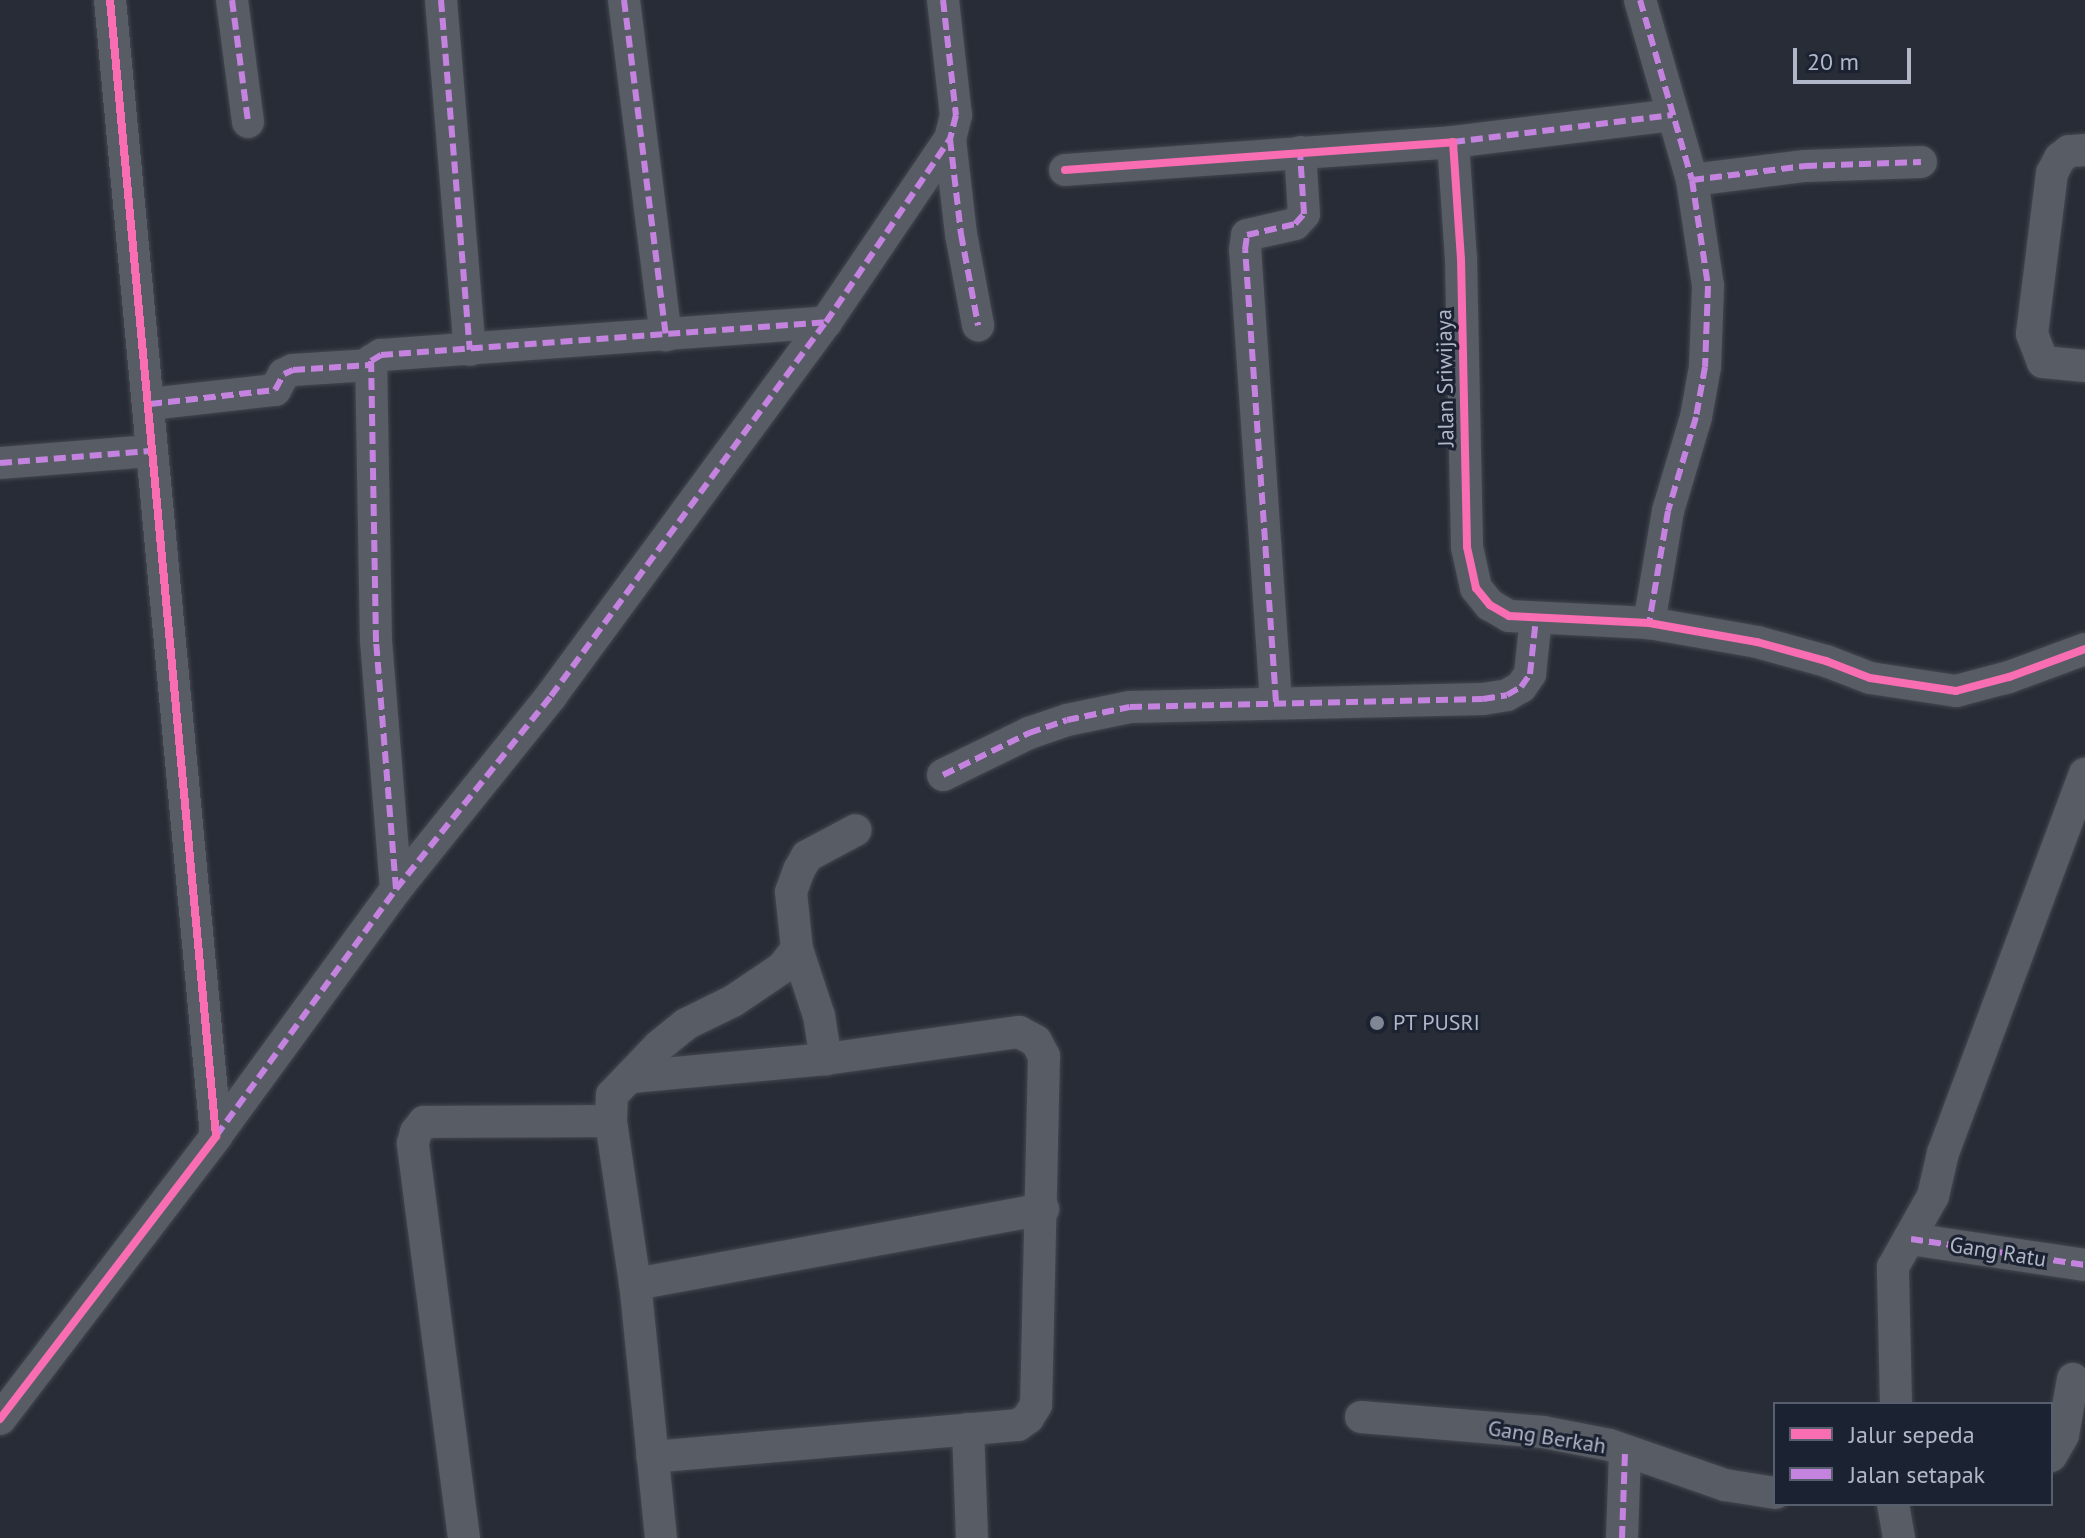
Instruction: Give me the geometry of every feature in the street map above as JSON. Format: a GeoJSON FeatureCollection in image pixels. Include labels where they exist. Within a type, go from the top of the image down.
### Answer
{"type":"FeatureCollection","features":[{"type":"Feature","properties":{"kind":"street"},"geometry":{"type":"LineString","coordinates":[[110,0],[216,1136]]}},
{"type":"Feature","properties":{"kind":"street"},"geometry":{"type":"LineString","coordinates":[[232,0],[248,122]]}},
{"type":"Feature","properties":{"kind":"street"},"geometry":{"type":"LineString","coordinates":[[441,0],[470,350]]}},
{"type":"Feature","properties":{"kind":"street"},"geometry":{"type":"LineString","coordinates":[[624,0],[666,335]]}},
{"type":"Feature","properties":{"kind":"street"},"geometry":{"type":"LineString","coordinates":[[0,1419],[216,1136],[396,889],[551,696],[826,322],[950,139],[956,115],[943,0]]}},
{"type":"Feature","properties":{"kind":"street"},"geometry":{"type":"LineString","coordinates":[[1640,0],[1692,180],[1708,286],[1705,367],[1696,417],[1668,511],[1649,623]]}},
{"type":"Feature","properties":{"kind":"street"},"geometry":{"type":"LineString","coordinates":[[1065,170],[1453,142],[1672,115]]}},
{"type":"Feature","properties":{"kind":"street"},"geometry":{"type":"LineString","coordinates":[[950,139],[961,234],[978,325]]}},
{"type":"Feature","properties":{"kind":"street","name":"Jalan Sriwijaya"},"geometry":{"type":"LineString","coordinates":[[1453,142],[1461,259],[1467,547],[1476,588],[1490,605],[1509,616],[1649,623],[1757,642],[1826,661],[1870,678],[1956,691],[2009,677],[2085,649]]}},
{"type":"Feature","properties":{"kind":"street"},"geometry":{"type":"LineString","coordinates":[[2085,150],[2069,151],[2052,173],[2032,334],[2043,362],[2085,366]]}},
{"type":"Feature","properties":{"kind":"street"},"geometry":{"type":"LineString","coordinates":[[1276,702],[1245,250],[1247,235],[1295,224],[1304,214],[1300,152]]}},
{"type":"Feature","properties":{"kind":"street"},"geometry":{"type":"LineString","coordinates":[[1692,180],[1805,166],[1921,162]]}},
{"type":"Feature","properties":{"kind":"street"},"geometry":{"type":"LineString","coordinates":[[150,404],[275,390],[284,374],[293,370],[370,365],[381,355],[826,322]]}},
{"type":"Feature","properties":{"kind":"street"},"geometry":{"type":"LineString","coordinates":[[370,365],[376,642],[396,889]]}},
{"type":"Feature","properties":{"kind":"street"},"geometry":{"type":"LineString","coordinates":[[0,463],[150,451]]}},
{"type":"Feature","properties":{"kind":"street"},"geometry":{"type":"LineString","coordinates":[[943,775],[1029,733],[1090,715],[1159,704],[1483,699],[1507,695],[1521,687],[1530,674],[1536,618]]}},
{"type":"Feature","properties":{"kind":"street"},"geometry":{"type":"LineString","coordinates":[[1896,1402],[1893,1267],[1933,1196],[1943,1153],[2085,774]]}},
{"type":"Feature","properties":{"kind":"street"},"geometry":{"type":"LineString","coordinates":[[826,1059],[819,1016],[797,949],[791,892],[807,856],[856,830]]}},
{"type":"Feature","properties":{"kind":"street"},"geometry":{"type":"LineString","coordinates":[[661,1538],[635,1284],[611,1121],[612,1095],[659,1046],[686,1024],[746,993],[782,968],[797,949]]}},
{"type":"Feature","properties":{"kind":"street"},"geometry":{"type":"LineString","coordinates":[[632,1077],[826,1059],[1019,1032],[1036,1041],[1044,1056],[1043,1209],[1036,1405],[1028,1418],[1018,1425],[652,1457]]}},
{"type":"Feature","properties":{"kind":"street"},"geometry":{"type":"LineString","coordinates":[[464,1538],[413,1143],[416,1132],[424,1122],[611,1121]]}},
{"type":"Feature","properties":{"kind":"street"},"geometry":{"type":"LineString","coordinates":[[635,1284],[1043,1209]]}},
{"type":"Feature","properties":{"kind":"street","name":"Gang Ratu"},"geometry":{"type":"LineString","coordinates":[[1911,1239],[2085,1265]]}},
{"type":"Feature","properties":{"kind":"street"},"geometry":{"type":"LineString","coordinates":[[2053,1452],[2063,1435],[2073,1379]]}},
{"type":"Feature","properties":{"kind":"street","name":"Gang Berkah"},"geometry":{"type":"LineString","coordinates":[[1361,1417],[1543,1432],[1625,1451],[1725,1485],[1773,1493]]}},
{"type":"Feature","properties":{"kind":"street"},"geometry":{"type":"LineString","coordinates":[[968,1429],[972,1538]]}},
{"type":"Feature","properties":{"kind":"street"},"geometry":{"type":"LineString","coordinates":[[1622,1538],[1625,1451]]}},
{"type":"Feature","properties":{"kind":"street"},"geometry":{"type":"LineString","coordinates":[[1893,1506],[1899,1538]]}},
{"type":"Feature","properties":{"kind":"marked path"},"geometry":{"type":"LineString","coordinates":[[232,0],[248,122]]}},
{"type":"Feature","properties":{"kind":"marked path"},"geometry":{"type":"LineString","coordinates":[[441,0],[470,350]]}},
{"type":"Feature","properties":{"kind":"marked path"},"geometry":{"type":"LineString","coordinates":[[624,0],[666,335]]}},
{"type":"Feature","properties":{"kind":"marked path"},"geometry":{"type":"LineString","coordinates":[[943,0],[956,115],[950,139],[961,234],[978,325]]}},
{"type":"Feature","properties":{"kind":"marked path"},"geometry":{"type":"LineString","coordinates":[[1640,0],[1692,180],[1708,286],[1705,367],[1696,417],[1668,511],[1649,623],[1644,623]]}},
{"type":"Feature","properties":{"kind":"marked path"},"geometry":{"type":"LineString","coordinates":[[1453,142],[1672,115]]}},
{"type":"Feature","properties":{"kind":"marked path"},"geometry":{"type":"LineString","coordinates":[[216,1136],[396,889],[551,696],[826,322],[950,139]]}},
{"type":"Feature","properties":{"kind":"marked path"},"geometry":{"type":"LineString","coordinates":[[1276,702],[1245,250],[1247,235],[1295,224],[1304,214],[1300,152]]}},
{"type":"Feature","properties":{"kind":"marked path"},"geometry":{"type":"LineString","coordinates":[[1692,180],[1805,166],[1921,162]]}},
{"type":"Feature","properties":{"kind":"marked path"},"geometry":{"type":"LineString","coordinates":[[396,889],[376,642],[371,361],[381,355],[826,322]]}},
{"type":"Feature","properties":{"kind":"marked path"},"geometry":{"type":"LineString","coordinates":[[150,404],[275,390],[284,374],[293,370],[370,365]]}},
{"type":"Feature","properties":{"kind":"marked path"},"geometry":{"type":"LineString","coordinates":[[0,463],[150,451]]}},
{"type":"Feature","properties":{"kind":"marked path"},"geometry":{"type":"LineString","coordinates":[[943,775],[1029,733],[1067,720],[1130,707],[1483,699],[1507,695],[1521,687],[1530,674],[1536,618]]}},
{"type":"Feature","properties":{"kind":"marked path"},"geometry":{"type":"LineString","coordinates":[[1911,1239],[2085,1265]]}},
{"type":"Feature","properties":{"kind":"marked path"},"geometry":{"type":"LineString","coordinates":[[1622,1538],[1625,1451]]}},
{"type":"Feature","properties":{"kind":"cycle path"},"geometry":{"type":"LineString","coordinates":[[0,1419],[216,1136],[110,0]]}},
{"type":"Feature","properties":{"kind":"cycle path"},"geometry":{"type":"LineString","coordinates":[[1065,170],[1453,142],[1461,259],[1467,547],[1476,588],[1490,605],[1509,616],[1649,623],[1757,642],[1826,661],[1870,678],[1956,691],[2009,677],[2085,649]]}},
{"type":"Feature","properties":{"kind":"place","name":"PT PUSRI"},"geometry":{"type":"Point","coordinates":[1377,1023]}}]}
